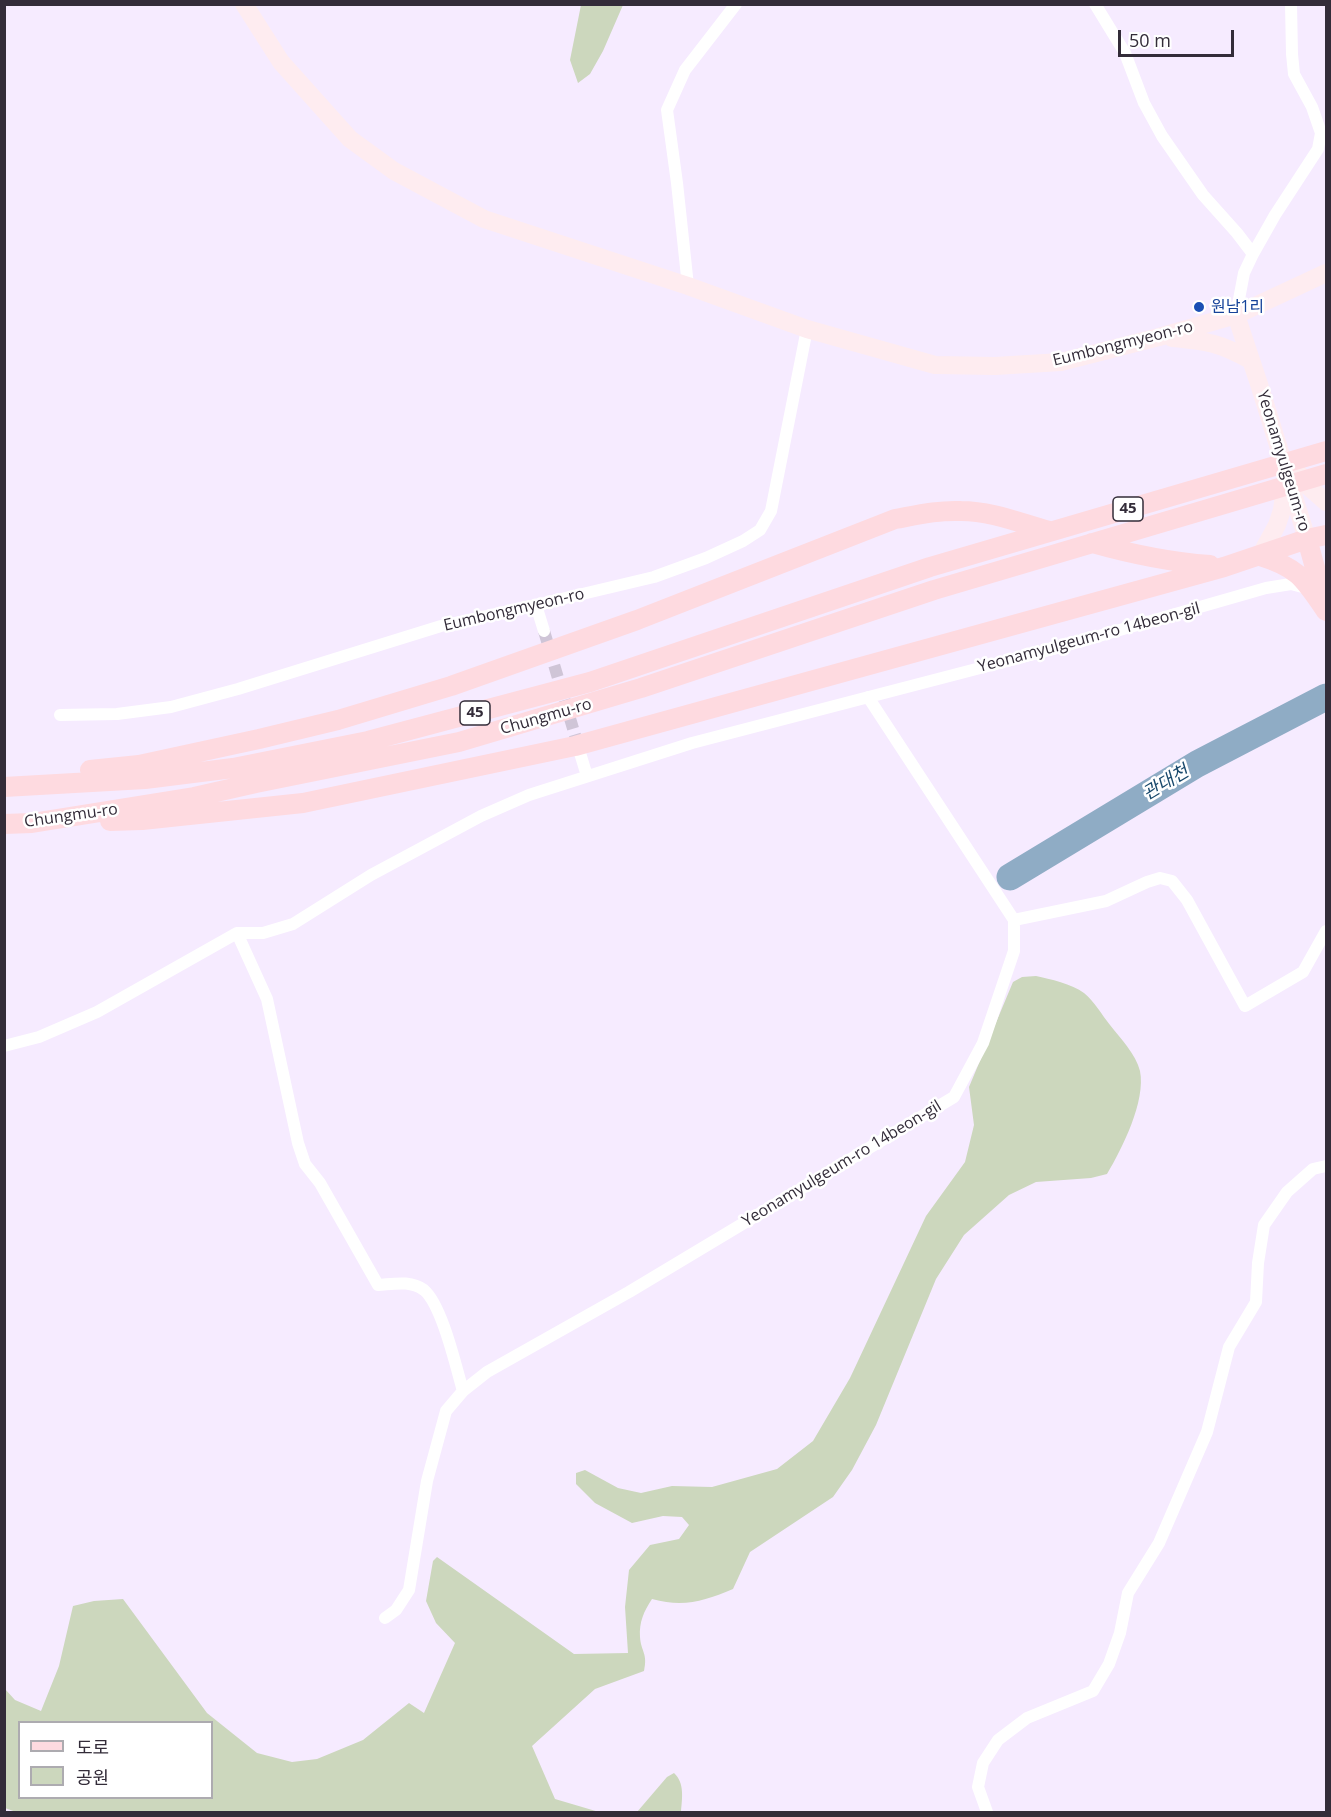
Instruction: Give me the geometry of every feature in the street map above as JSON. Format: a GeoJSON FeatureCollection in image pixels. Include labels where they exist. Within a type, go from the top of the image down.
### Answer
{"type":"FeatureCollection","features":[{"type":"Feature","properties":{"kind":"main road","name":"Chungmu-ro"},"geometry":{"type":"LineString","coordinates":[[4,787],[156,778],[232,768],[368,741],[590,682],[930,567],[1326,451]]}},
{"type":"Feature","properties":{"kind":"main road","name":"Chungmu-ro"},"geometry":{"type":"LineString","coordinates":[[4,824],[32,823],[194,797],[459,742],[641,688],[934,590],[1326,474]]}},
{"type":"Feature","properties":{"kind":"main road"},"geometry":{"type":"LineString","coordinates":[[4,779],[139,765],[338,720],[451,686],[637,620],[895,519],[932,512],[962,511],[989,514],[1151,558],[1224,567]]}},
{"type":"Feature","properties":{"kind":"main road"},"geometry":{"type":"LineString","coordinates":[[32,823],[142,820],[303,803],[575,746],[1224,567],[1307,539],[1326,535]]}},
{"type":"Feature","properties":{"kind":"main road","name":"Yeonamyulgeum-ro"},"geometry":{"type":"LineString","coordinates":[[1307,539],[1326,610]]}},
{"type":"Feature","properties":{"kind":"main road"},"geometry":{"type":"LineString","coordinates":[[1260,556],[1281,563],[1299,574],[1326,610]]}},
{"type":"Feature","properties":{"kind":"street","name":"Eumbongmyeon-ro"},"geometry":{"type":"LineString","coordinates":[[244,4],[281,62],[350,139],[394,171],[484,219],[688,286],[807,329],[935,364],[995,366],[1061,362],[1236,315],[1326,273]]}},
{"type":"Feature","properties":{"kind":"street"},"geometry":{"type":"LineString","coordinates":[[688,286],[668,110],[685,70],[736,4]]}},
{"type":"Feature","properties":{"kind":"street"},"geometry":{"type":"LineString","coordinates":[[1095,4],[1125,53],[1144,103],[1162,136],[1203,195],[1237,232],[1253,254]]}},
{"type":"Feature","properties":{"kind":"street"},"geometry":{"type":"LineString","coordinates":[[1236,315],[1244,273],[1275,215],[1318,149],[1321,133],[1312,107],[1294,74],[1291,4]]}},
{"type":"Feature","properties":{"kind":"street","name":"Yeonamyulgeum-ro"},"geometry":{"type":"LineString","coordinates":[[1236,315],[1307,539]]}},
{"type":"Feature","properties":{"kind":"street","name":"Eumbongmyeon-ro"},"geometry":{"type":"LineString","coordinates":[[60,715],[117,714],[171,707],[441,626],[654,577],[706,558],[760,530],[771,511],[807,329]]}},
{"type":"Feature","properties":{"kind":"street"},"geometry":{"type":"LineString","coordinates":[[1159,337],[1203,341],[1227,347],[1250,360]]}},
{"type":"Feature","properties":{"kind":"street"},"geometry":{"type":"LineString","coordinates":[[1280,450],[1309,487],[1326,502]]}},
{"type":"Feature","properties":{"kind":"street"},"geometry":{"type":"LineString","coordinates":[[1260,556],[1277,525],[1282,510],[1287,473]]}},
{"type":"Feature","properties":{"kind":"street","name":"Yeonamyulgeum-ro 14beon-gil"},"geometry":{"type":"LineString","coordinates":[[4,1046],[39,1036],[97,1012],[237,933],[263,933],[292,924],[371,875],[481,816],[529,795],[692,743],[1057,648],[1266,588],[1291,584],[1311,589]]}},
{"type":"Feature","properties":{"kind":"street"},"geometry":{"type":"LineString","coordinates":[[536,605],[544,631]]}},
{"type":"Feature","properties":{"kind":"street"},"geometry":{"type":"LineString","coordinates":[[868,697],[1014,920],[1106,901],[1160,878],[1172,881],[1187,900],[1245,1006],[1304,972],[1326,931]]}},
{"type":"Feature","properties":{"kind":"street"},"geometry":{"type":"LineString","coordinates":[[580,753],[587,776]]}},
{"type":"Feature","properties":{"kind":"street","name":"Yeonamyulgeum-ro 14beon-gil"},"geometry":{"type":"LineString","coordinates":[[385,1618],[396,1610],[409,1590],[427,1482],[435,1451],[446,1411],[463,1391],[487,1372],[629,1292],[954,1097],[983,1043],[1011,961],[1014,951],[1014,920]]}},
{"type":"Feature","properties":{"kind":"street"},"geometry":{"type":"LineString","coordinates":[[237,933],[267,999],[298,1143],[305,1164],[320,1183],[378,1285],[405,1282],[424,1290],[438,1309],[463,1391]]}},
{"type":"Feature","properties":{"kind":"street"},"geometry":{"type":"LineString","coordinates":[[987,1812],[978,1788],[983,1763],[998,1740],[1027,1718],[1093,1691],[1109,1664],[1120,1633],[1128,1593],[1159,1543],[1207,1432],[1229,1347],[1256,1302],[1258,1263],[1264,1225],[1287,1192],[1313,1168],[1326,1166]]}},
{"type":"Feature","properties":{"kind":"green space"},"geometry":{"type":"Polygon","coordinates":[[[581,5],[623,5],[603,51],[590,74],[578,83],[570,60],[581,5]]]}},
{"type":"Feature","properties":{"kind":"green space"},"geometry":{"type":"Polygon","coordinates":[[[1036,976],[1067,984],[1084,993],[1095,1004],[1135,1058],[1140,1071],[1139,1096],[1131,1124],[1119,1152],[1107,1174],[1091,1178],[1036,1182],[1009,1195],[964,1235],[936,1279],[876,1425],[852,1470],[833,1497],[750,1552],[733,1589],[694,1602],[674,1603],[652,1599],[644,1612],[640,1626],[640,1637],[645,1656],[644,1671],[595,1689],[532,1746],[555,1799],[599,1812],[16,1812],[5,1808],[5,1689],[15,1700],[41,1711],[59,1666],[73,1606],[94,1601],[123,1599],[207,1713],[257,1753],[292,1762],[317,1759],[363,1740],[409,1703],[424,1713],[455,1643],[436,1623],[426,1601],[433,1561],[437,1557],[574,1654],[628,1653],[625,1607],[629,1570],[650,1545],[679,1539],[689,1525],[682,1517],[663,1516],[632,1523],[595,1503],[576,1484],[576,1473],[585,1470],[618,1488],[641,1493],[672,1486],[712,1487],[777,1469],[813,1441],[850,1378],[926,1216],[965,1162],[974,1125],[969,1087],[1013,982],[1022,977],[1036,976]]]}},
{"type":"Feature","properties":{"kind":"green space"},"geometry":{"type":"Polygon","coordinates":[[[674,1773],[681,1786],[681,1812],[637,1812],[667,1777],[674,1773]]]}},
{"type":"Feature","properties":{"kind":"waterway","name":"관대천"},"geometry":{"type":"LineString","coordinates":[[1010,877],[1197,764],[1326,697]]}},
{"type":"Feature","properties":{"kind":"tunnel"},"geometry":{"type":"LineString","coordinates":[[544,631],[580,752]]}},
{"type":"Feature","properties":{"kind":"place","name":"원남1리"},"geometry":{"type":"Point","coordinates":[1199,307]}}]}
